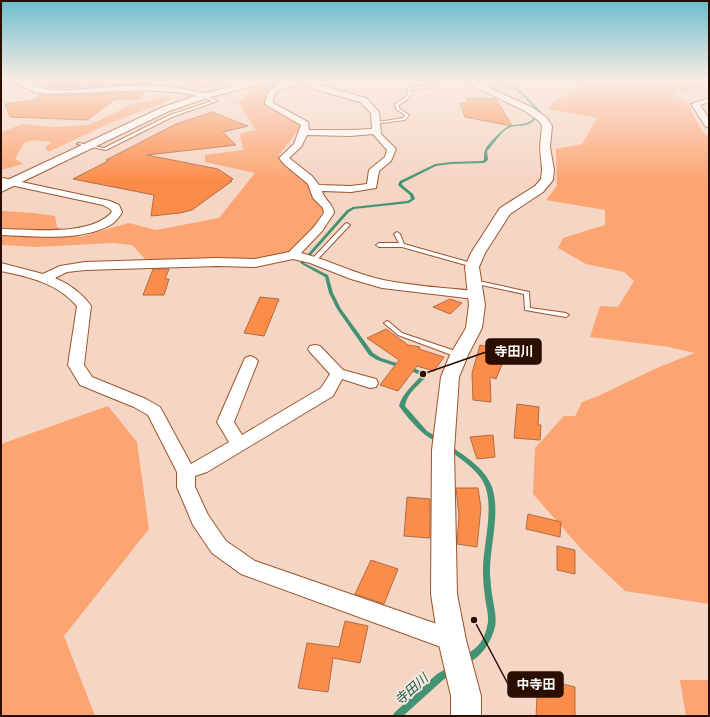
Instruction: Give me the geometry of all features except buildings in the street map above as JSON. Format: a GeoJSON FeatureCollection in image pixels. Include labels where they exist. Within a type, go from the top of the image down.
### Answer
{"type":"FeatureCollection","features":[{"type":"Feature","properties":{"kind":"street"},"geometry":{"type":"LineString","coordinates":[[4,184],[83,145],[155,113]]}},
{"type":"Feature","properties":{"kind":"street"},"geometry":{"type":"LineString","coordinates":[[287,113],[302,121],[305,124],[305,128],[302,132],[298,145],[284,158],[308,177],[317,188],[318,198],[328,207],[330,212],[296,256]]}},
{"type":"Feature","properties":{"kind":"street"},"geometry":{"type":"LineString","coordinates":[[317,188],[351,189],[372,186],[374,170],[387,161],[392,155],[392,149],[377,135],[375,113]]}},
{"type":"Feature","properties":{"kind":"street"},"geometry":{"type":"LineString","coordinates":[[466,716],[466,696],[456,658],[444,594],[444,442],[450,377],[459,355],[474,328],[477,305],[474,288],[473,265],[478,252],[505,211],[539,189],[547,180],[545,146],[547,126],[538,115],[535,113]]}},
{"type":"Feature","properties":{"kind":"street"},"geometry":{"type":"LineString","coordinates":[[706,116],[709,125]]}},
{"type":"Feature","properties":{"kind":"street"},"geometry":{"type":"LineString","coordinates":[[302,132],[350,133],[376,127]]}},
{"type":"Feature","properties":{"kind":"street"},"geometry":{"type":"LineString","coordinates":[[1,232],[80,231],[107,223],[113,219],[118,212],[115,207],[106,203],[4,184]]}},
{"type":"Feature","properties":{"kind":"street"},"geometry":{"type":"LineString","coordinates":[[46,277],[64,270],[85,266],[217,262],[255,263],[296,256],[314,260],[382,284],[474,288]]}},
{"type":"Feature","properties":{"kind":"street"},"geometry":{"type":"LineString","coordinates":[[1,267],[46,277],[69,290],[84,306],[76,364],[86,381],[140,403],[154,411],[186,472],[186,488],[200,519],[219,547],[248,568],[456,658]]}},
{"type":"Feature","properties":{"kind":"street"},"geometry":{"type":"LineString","coordinates":[[315,349],[338,373],[370,383]]}},
{"type":"Feature","properties":{"kind":"street"},"geometry":{"type":"LineString","coordinates":[[239,444],[225,422],[250,361]]}},
{"type":"Feature","properties":{"kind":"street"},"geometry":{"type":"LineString","coordinates":[[186,472],[201,467],[327,392],[338,373]]}},
{"type":"Feature","properties":{"kind":"lane"},"geometry":{"type":"LineString","coordinates":[[376,127],[404,119],[407,115],[405,113]]}},
{"type":"Feature","properties":{"kind":"lane"},"geometry":{"type":"LineString","coordinates":[[314,260],[347,225]]}},
{"type":"Feature","properties":{"kind":"lane"},"geometry":{"type":"LineString","coordinates":[[397,234],[402,245]]}},
{"type":"Feature","properties":{"kind":"lane"},"geometry":{"type":"LineString","coordinates":[[380,245],[402,245],[473,265]]}},
{"type":"Feature","properties":{"kind":"lane"},"geometry":{"type":"LineString","coordinates":[[474,288],[527,293],[527,309],[566,315]]}},
{"type":"Feature","properties":{"kind":"lane"},"geometry":{"type":"LineString","coordinates":[[387,323],[400,334],[459,355]]}},
{"type":"Feature","properties":{"kind":"shaded area"},"geometry":{"type":"Polygon","coordinates":[[[114,113],[135,113],[108,124],[48,152],[45,147],[52,142],[33,140],[24,143],[15,159],[23,164],[1,170],[1,133],[21,124],[54,127],[88,125],[114,113]]]}},
{"type":"Feature","properties":{"kind":"shaded area"},"geometry":{"type":"Polygon","coordinates":[[[245,113],[282,113],[301,124],[301,127],[279,155],[278,159],[303,175],[324,209],[313,230],[292,252],[255,259],[147,261],[132,245],[112,243],[37,247],[1,245],[1,211],[55,216],[57,227],[80,237],[129,223],[156,230],[219,218],[255,173],[205,162],[205,155],[243,150],[240,134],[256,130],[245,113]]]}},
{"type":"Feature","properties":{"kind":"shaded area"},"geometry":{"type":"Polygon","coordinates":[[[572,113],[693,113],[704,134],[709,137],[709,604],[625,591],[583,551],[533,494],[535,448],[564,416],[575,416],[582,402],[659,367],[695,353],[669,347],[590,337],[600,306],[618,307],[634,281],[624,272],[586,264],[558,248],[563,238],[605,225],[605,210],[546,200],[557,186],[556,149],[582,144],[597,118],[572,113]]]}},
{"type":"Feature","properties":{"kind":"shaded area"},"geometry":{"type":"Polygon","coordinates":[[[108,406],[137,442],[149,529],[64,636],[95,716],[1,716],[1,444],[108,406]]]}},
{"type":"Feature","properties":{"kind":"shaded area"},"geometry":{"type":"Polygon","coordinates":[[[680,680],[709,680],[709,716],[686,716],[680,680]]]}},
{"type":"Feature","properties":{"kind":"waterway","name":"寺田川"},"geometry":{"type":"LineString","coordinates":[[401,366],[379,359],[371,354],[339,309],[331,293],[327,276],[302,263],[348,211],[353,208],[408,202],[413,199],[412,195],[400,185],[401,182],[435,165],[483,162],[486,160],[486,151],[505,129],[527,124],[536,118],[539,113]]}},
{"type":"Feature","properties":{"kind":"waterway","name":"寺田川"},"geometry":{"type":"LineString","coordinates":[[409,368],[423,374],[423,377],[407,394],[402,406],[425,432],[438,440]]}},
{"type":"Feature","properties":{"kind":"waterway","name":"寺田川"},"geometry":{"type":"LineString","coordinates":[[450,448],[470,463],[483,476],[489,489],[492,508],[487,557],[488,595],[492,624],[487,639],[482,646],[476,653],[466,660]]}},
{"type":"Feature","properties":{"kind":"waterway","name":"寺田川"},"geometry":{"type":"LineString","coordinates":[[397,716],[440,677],[451,670]]}},
{"type":"Feature","properties":{"kind":"place","name":"寺田川"},"geometry":{"type":"Point","coordinates":[423,374]}},
{"type":"Feature","properties":{"kind":"place","name":"中寺田"},"geometry":{"type":"Point","coordinates":[474,620]}}]}
